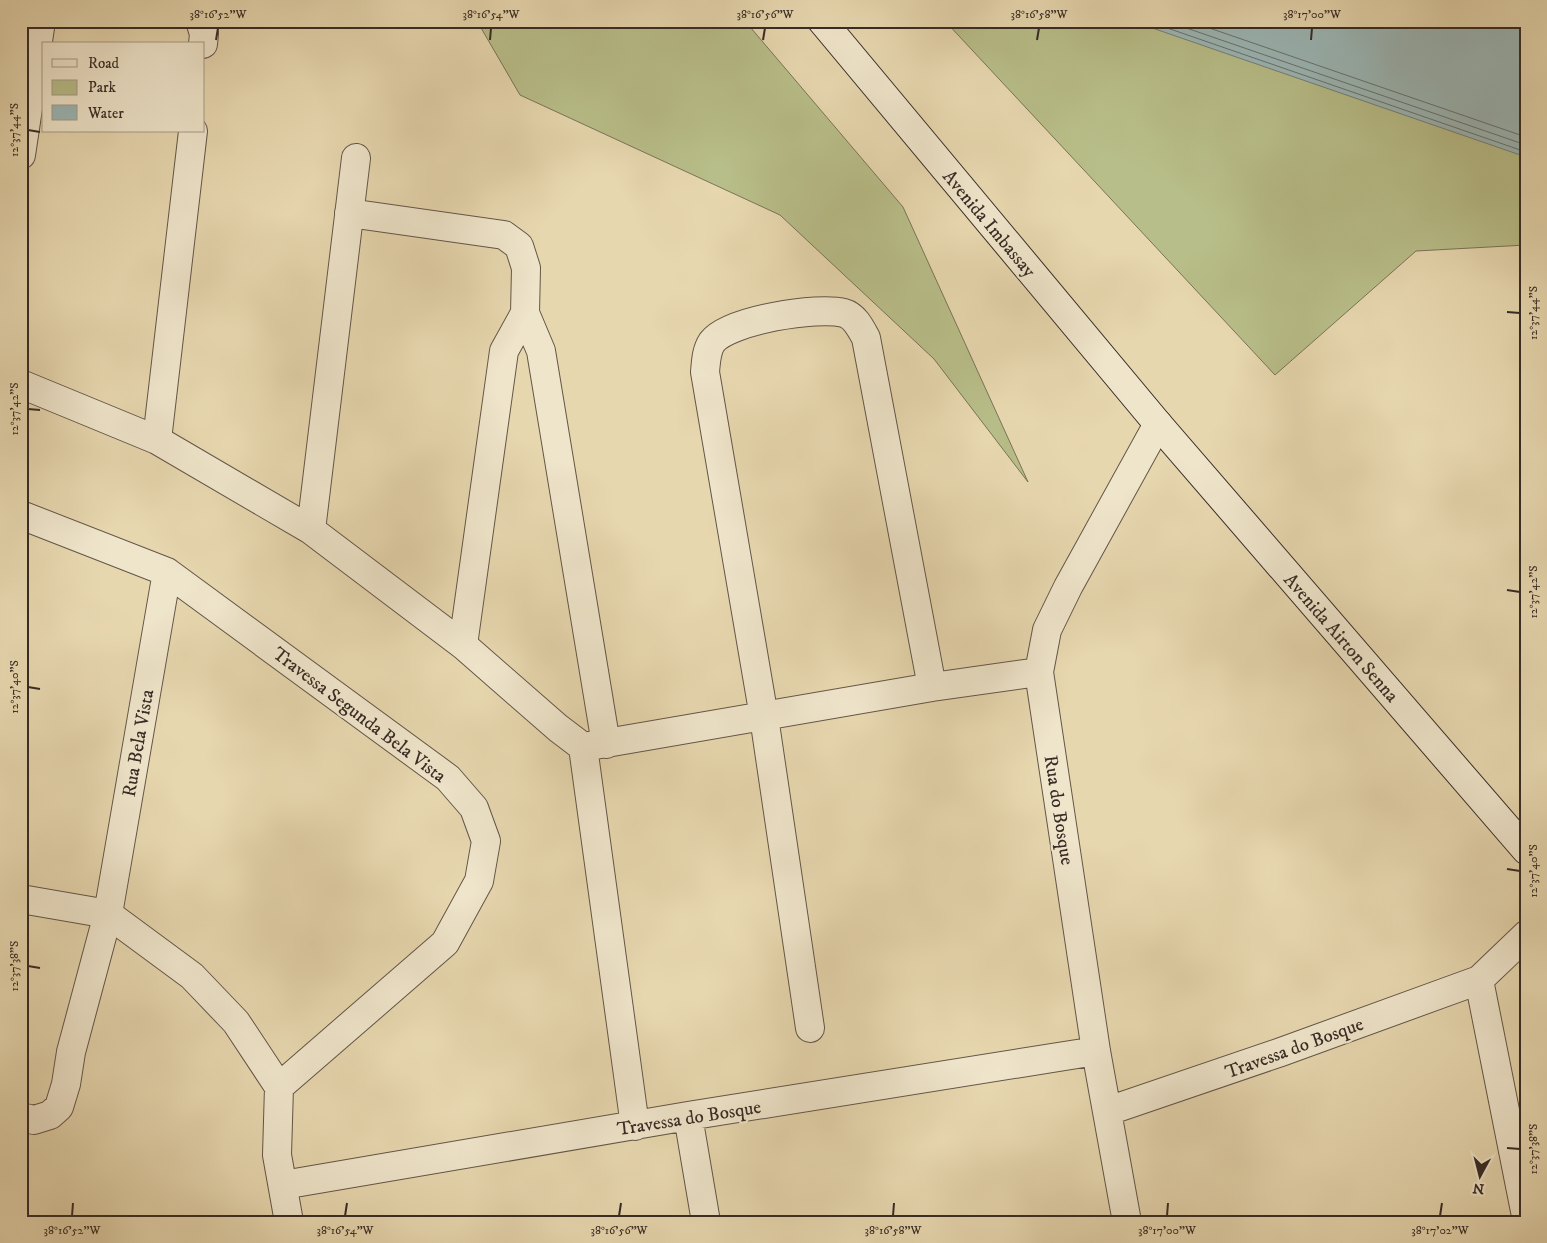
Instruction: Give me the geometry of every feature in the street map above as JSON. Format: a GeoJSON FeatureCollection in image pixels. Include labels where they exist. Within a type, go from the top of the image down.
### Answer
{"type":"FeatureCollection","features":[{"type":"Feature","properties":{"kind":"street"},"geometry":{"type":"LineString","coordinates":[[21,155],[42,21]]}},
{"type":"Feature","properties":{"kind":"street"},"geometry":{"type":"LineString","coordinates":[[200,21],[204,34],[203,42]]}},
{"type":"Feature","properties":{"kind":"street","name":"Avenida Imbassay"},"geometry":{"type":"LineString","coordinates":[[822,21],[1158,424]]}},
{"type":"Feature","properties":{"kind":"street"},"geometry":{"type":"LineString","coordinates":[[157,440],[193,132]]}},
{"type":"Feature","properties":{"kind":"street"},"geometry":{"type":"LineString","coordinates":[[311,530],[356,158]]}},
{"type":"Feature","properties":{"kind":"street"},"geometry":{"type":"LineString","coordinates":[[349,213],[504,235],[519,246],[526,268],[525,314],[541,351],[594,745],[635,1126]]}},
{"type":"Feature","properties":{"kind":"street"},"geometry":{"type":"LineString","coordinates":[[810,1028],[764,717],[705,372],[706,355],[712,342],[723,333],[747,323],[815,312],[845,313],[858,324],[866,338],[932,687]]}},
{"type":"Feature","properties":{"kind":"street"},"geometry":{"type":"LineString","coordinates":[[463,645],[504,351],[525,314]]}},
{"type":"Feature","properties":{"kind":"street"},"geometry":{"type":"LineString","coordinates":[[21,384],[157,440],[311,530],[463,645],[558,728],[594,745],[932,687],[1039,672]]}},
{"type":"Feature","properties":{"kind":"street","name":"Rua do Bosque"},"geometry":{"type":"LineString","coordinates":[[1127,1222],[1096,1051],[1039,672],[1047,630],[1100,526],[1158,424]]}},
{"type":"Feature","properties":{"kind":"street","name":"Avenida Airton Senna"},"geometry":{"type":"LineString","coordinates":[[1158,424],[1526,850]]}},
{"type":"Feature","properties":{"kind":"street","name":"Travessa Segunda Bela Vista"},"geometry":{"type":"LineString","coordinates":[[21,515],[167,572],[448,778],[474,808],[486,841],[479,881],[445,943],[278,1087]]}},
{"type":"Feature","properties":{"kind":"street","name":"Rua Bela Vista"},"geometry":{"type":"LineString","coordinates":[[28,1118],[50,1115],[59,1107],[108,914],[167,572]]}},
{"type":"Feature","properties":{"kind":"street"},"geometry":{"type":"LineString","coordinates":[[21,899],[108,914],[192,976],[236,1022],[278,1087],[276,1156],[289,1222]]}},
{"type":"Feature","properties":{"kind":"street","name":"Travessa do Bosque"},"geometry":{"type":"LineString","coordinates":[[1108,1111],[1281,1052],[1479,980],[1526,935]]}},
{"type":"Feature","properties":{"kind":"street"},"geometry":{"type":"LineString","coordinates":[[1479,980],[1526,1216]]}},
{"type":"Feature","properties":{"kind":"street","name":"Travessa do Bosque"},"geometry":{"type":"LineString","coordinates":[[283,1185],[688,1116],[1096,1051]]}},
{"type":"Feature","properties":{"kind":"street"},"geometry":{"type":"LineString","coordinates":[[688,1116],[706,1222]]}},
{"type":"Feature","properties":{"kind":"green space"},"geometry":{"type":"Polygon","coordinates":[[[477,21],[745,21],[903,207],[1028,482],[934,359],[780,215],[520,95],[477,21]]]}},
{"type":"Feature","properties":{"kind":"green space"},"geometry":{"type":"Polygon","coordinates":[[[945,21],[1526,21],[1526,245],[1416,251],[1275,375],[945,21]]]}},
{"type":"Feature","properties":{"kind":"water"},"geometry":{"type":"Polygon","coordinates":[[[1132,21],[1526,21],[1526,157],[1132,21]]]}}]}
